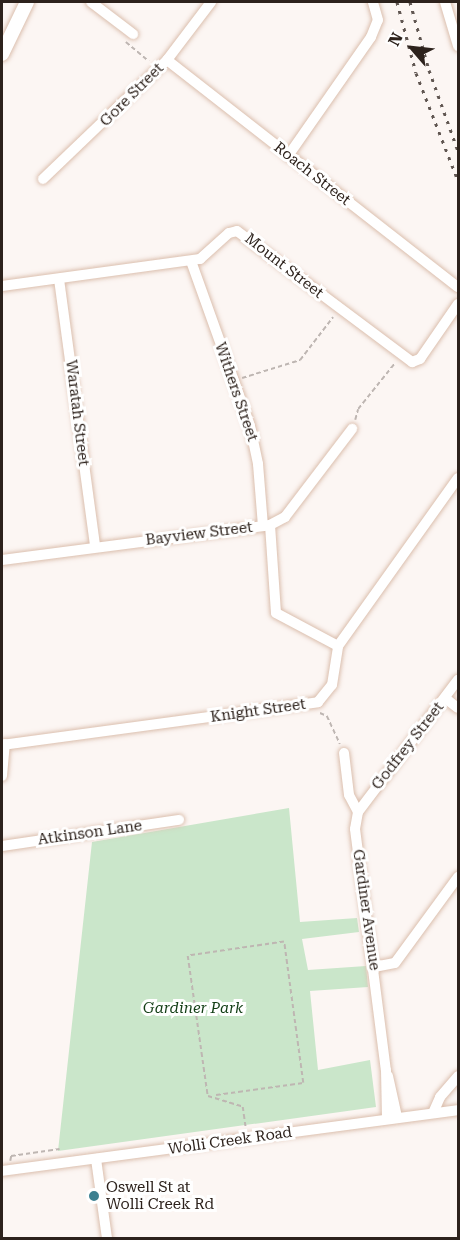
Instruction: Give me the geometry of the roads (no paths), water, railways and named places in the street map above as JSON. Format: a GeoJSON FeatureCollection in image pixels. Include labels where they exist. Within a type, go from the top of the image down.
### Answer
{"type":"FeatureCollection","features":[{"type":"Feature","properties":{"kind":"main road"},"geometry":{"type":"LineString","coordinates":[[3,48],[27,2]]}},
{"type":"Feature","properties":{"kind":"street"},"geometry":{"type":"LineString","coordinates":[[91,2],[133,34]]}},
{"type":"Feature","properties":{"kind":"street","name":"Gore Street"},"geometry":{"type":"LineString","coordinates":[[43,179],[167,60],[211,2]]}},
{"type":"Feature","properties":{"kind":"street"},"geometry":{"type":"LineString","coordinates":[[288,156],[371,37],[378,20],[373,2]]}},
{"type":"Feature","properties":{"kind":"street"},"geometry":{"type":"LineString","coordinates":[[445,2],[458,40]]}},
{"type":"Feature","properties":{"kind":"street","name":"Roach Street"},"geometry":{"type":"LineString","coordinates":[[167,60],[459,287]]}},
{"type":"Feature","properties":{"kind":"street","name":"Mount Street"},"geometry":{"type":"LineString","coordinates":[[2,286],[205,258],[229,232],[240,232],[401,356],[412,362],[420,359],[459,304]]}},
{"type":"Feature","properties":{"kind":"street","name":"Withers Street"},"geometry":{"type":"LineString","coordinates":[[191,261],[257,455],[276,613],[338,646]]}},
{"type":"Feature","properties":{"kind":"street","name":"Waratah Street"},"geometry":{"type":"LineString","coordinates":[[59,279],[94,547]]}},
{"type":"Feature","properties":{"kind":"street","name":"Bayview Street"},"geometry":{"type":"LineString","coordinates":[[2,560],[266,525],[285,517],[352,429]]}},
{"type":"Feature","properties":{"kind":"street","name":"Knight Street"},"geometry":{"type":"LineString","coordinates":[[3,745],[318,702],[332,685],[338,646],[459,478]]}},
{"type":"Feature","properties":{"kind":"street","name":"Godfrey Street"},"geometry":{"type":"LineString","coordinates":[[358,812],[459,680]]}},
{"type":"Feature","properties":{"kind":"street"},"geometry":{"type":"LineString","coordinates":[[445,698],[459,708]]}},
{"type":"Feature","properties":{"kind":"street"},"geometry":{"type":"LineString","coordinates":[[2,776],[3,745]]}},
{"type":"Feature","properties":{"kind":"street","name":"Gardiner Avenue"},"geometry":{"type":"LineString","coordinates":[[344,753],[347,788],[358,812],[355,829],[392,1118]]}},
{"type":"Feature","properties":{"kind":"street","name":"Atkinson Lane"},"geometry":{"type":"LineString","coordinates":[[2,846],[179,820]]}},
{"type":"Feature","properties":{"kind":"street"},"geometry":{"type":"LineString","coordinates":[[374,967],[395,963],[459,877]]}},
{"type":"Feature","properties":{"kind":"street"},"geometry":{"type":"LineString","coordinates":[[439,1112],[440,1096],[456,1079]]}},
{"type":"Feature","properties":{"kind":"street","name":"Wolli Creek Road"},"geometry":{"type":"LineString","coordinates":[[5,1171],[459,1110]]}},
{"type":"Feature","properties":{"kind":"street"},"geometry":{"type":"LineString","coordinates":[[96,1159],[107,1239]]}},
{"type":"Feature","properties":{"kind":"railway"},"geometry":{"type":"LineString","coordinates":[[397,2],[416,73],[458,181]]}},
{"type":"Feature","properties":{"kind":"railway"},"geometry":{"type":"LineString","coordinates":[[410,2],[429,70],[458,151]]}},
{"type":"Feature","properties":{"kind":"place","name":"Oswell St at Wolli Creek Rd"},"geometry":{"type":"Point","coordinates":[94,1196]}},
{"type":"Feature","properties":{"kind":"park label","name":"Gardiner Park"},"geometry":{"type":"Point","coordinates":[193,1009]}}]}
